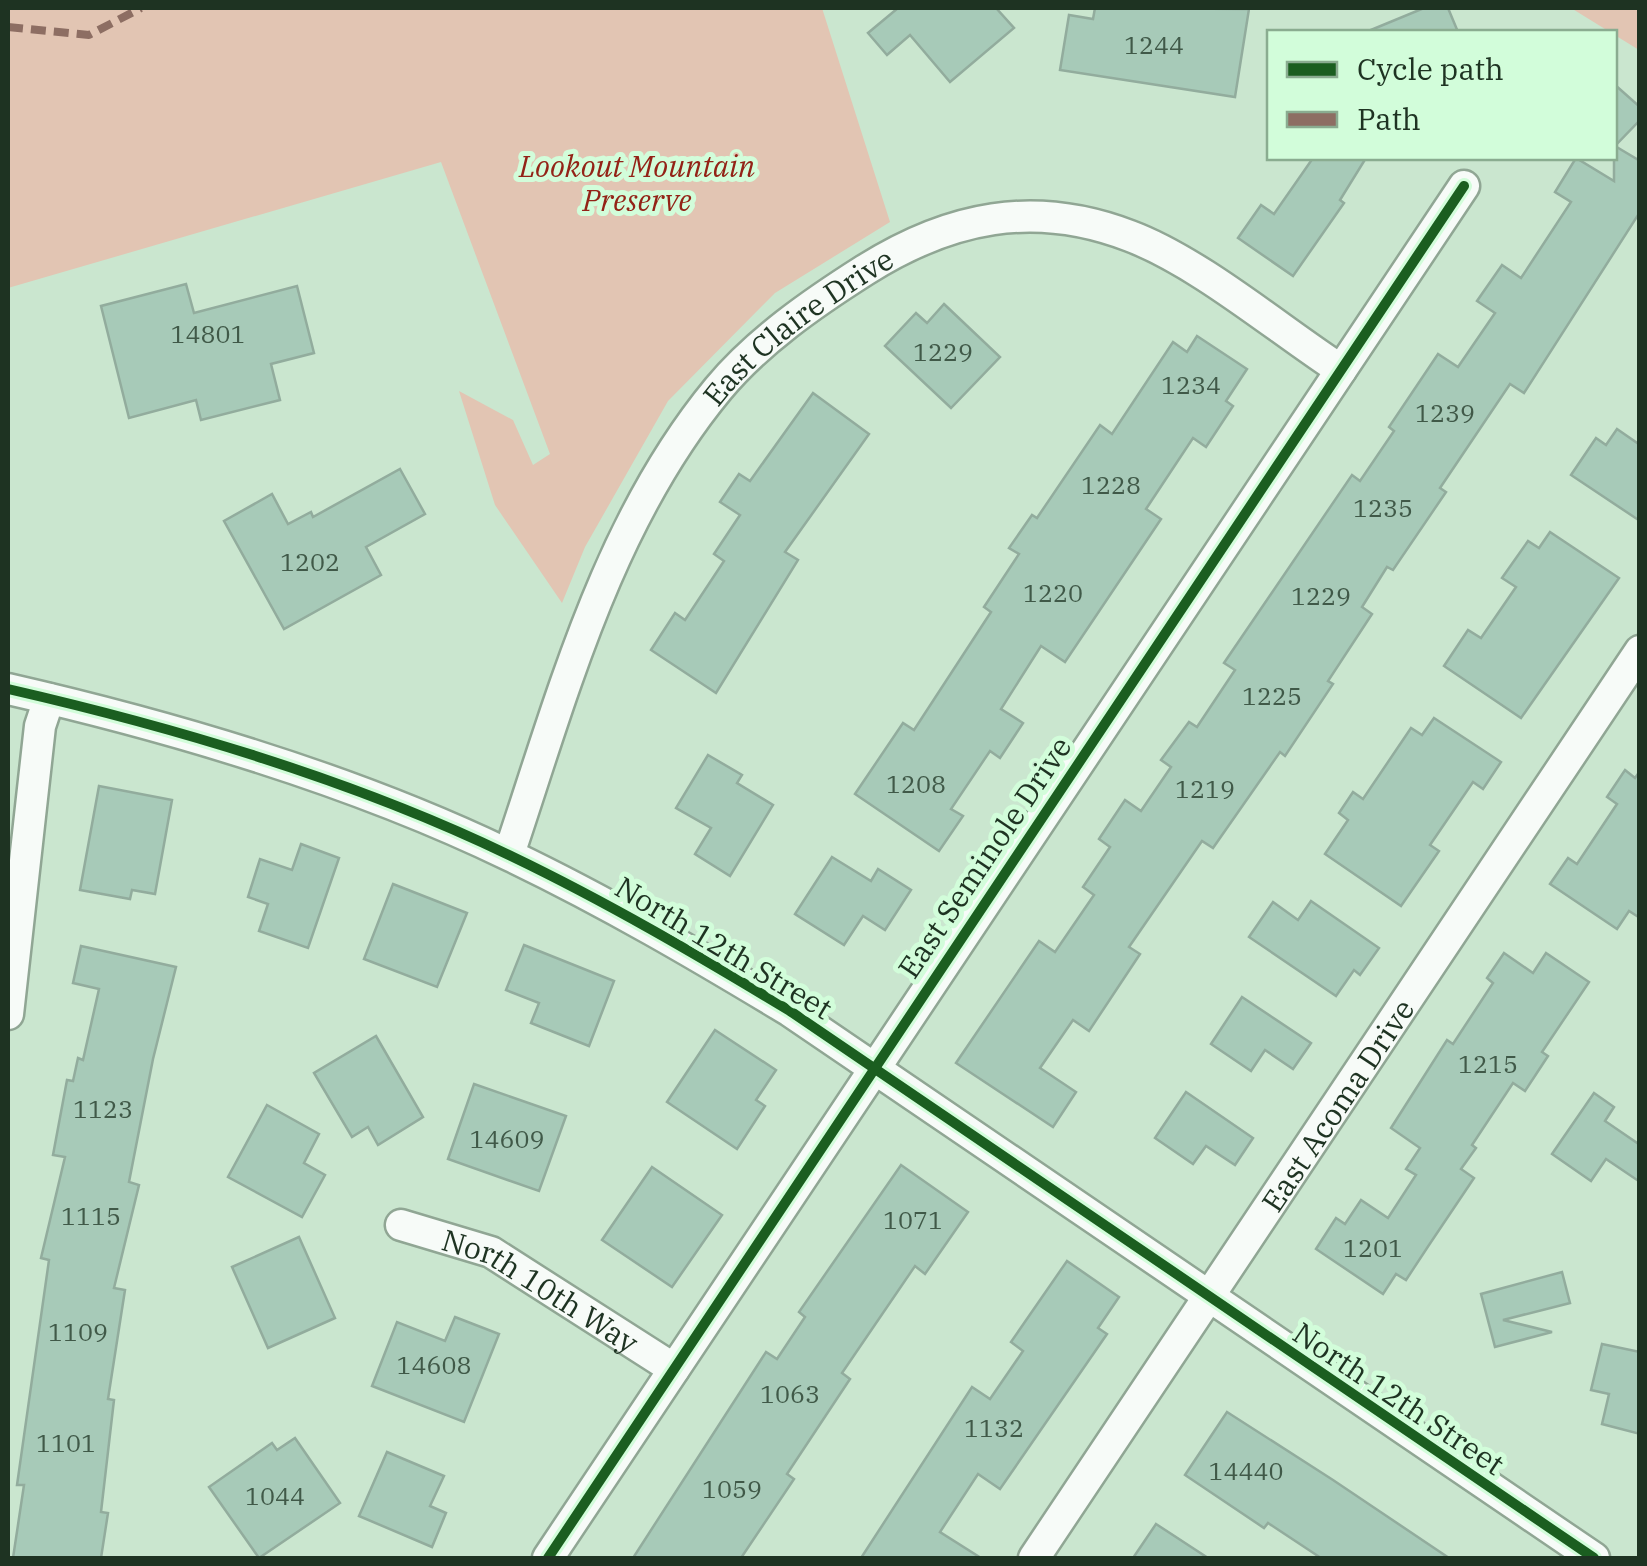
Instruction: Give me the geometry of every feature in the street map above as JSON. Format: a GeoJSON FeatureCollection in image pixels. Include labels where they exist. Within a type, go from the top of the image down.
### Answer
{"type":"FeatureCollection","features":[{"type":"Feature","properties":{"kind":"street","name":"East Seminole Drive"},"geometry":{"type":"LineString","coordinates":[[548,1558],[1464,186]]}},
{"type":"Feature","properties":{"kind":"street","name":"East Claire Drive"},"geometry":{"type":"LineString","coordinates":[[509,854],[580,641],[630,523],[672,449],[720,387],[757,349],[901,246],[945,228],[1011,217],[1063,219],[1131,236],[1230,295],[1340,370]]}},
{"type":"Feature","properties":{"kind":"street","name":"East Acoma Drive"},"geometry":{"type":"LineString","coordinates":[[1034,1558],[1635,665]]}},
{"type":"Feature","properties":{"kind":"street","name":"North 12th Street"},"geometry":{"type":"LineString","coordinates":[[8,689],[341,786],[509,854],[700,956],[873,1068],[1207,1299],[1594,1558]]}},
{"type":"Feature","properties":{"kind":"street"},"geometry":{"type":"LineString","coordinates":[[8,1014],[40,726],[49,698]]}},
{"type":"Feature","properties":{"kind":"street","name":"North 10th Way"},"geometry":{"type":"LineString","coordinates":[[401,1224],[491,1252],[674,1369]]}},
{"type":"Feature","properties":{"kind":"green space","name":"Lookout Mountain Preserve"},"geometry":{"type":"Polygon","coordinates":[[[8,8],[822,8],[890,222],[775,293],[668,401],[585,547],[562,603],[495,505],[459,391],[513,420],[533,465],[550,454],[441,162],[8,288],[8,8]]]}},
{"type":"Feature","properties":{"kind":"green space"},"geometry":{"type":"Polygon","coordinates":[[[1571,8],[1639,8],[1639,50],[1617,36],[1617,30],[1607,30],[1571,8]]]}},
{"type":"Feature","properties":{"kind":"building"},"geometry":{"type":"Polygon","coordinates":[[[898,8],[996,8],[1014,28],[950,82],[910,35],[887,55],[868,33],[898,8]]]}},
{"type":"Feature","properties":{"kind":"building"},"geometry":{"type":"Polygon","coordinates":[[[1095,8],[1249,9],[1235,97],[1060,70],[1069,15],[1093,19],[1095,8]]]}},
{"type":"Feature","properties":{"kind":"building"},"geometry":{"type":"Polygon","coordinates":[[[1424,8],[1448,8],[1457,30],[1371,30],[1424,8]]]}},
{"type":"Feature","properties":{"kind":"building"},"geometry":{"type":"Polygon","coordinates":[[[1617,87],[1640,107],[1640,120],[1617,144],[1617,87]]]}},
{"type":"Feature","properties":{"kind":"building"},"geometry":{"type":"Polygon","coordinates":[[[1617,147],[1640,161],[1640,212],[1524,393],[1510,384],[1440,488],[1446,492],[1393,570],[1387,567],[1362,607],[1372,614],[1328,681],[1333,684],[1285,756],[1280,752],[1213,848],[1202,841],[1129,947],[1140,954],[1089,1031],[1073,1020],[1040,1068],[1076,1092],[1053,1127],[956,1063],[1039,941],[1055,952],[1094,895],[1083,887],[1110,847],[1099,839],[1125,800],[1141,811],[1171,767],[1161,760],[1189,722],[1197,727],[1235,670],[1224,663],[1352,475],[1360,481],[1394,431],[1389,427],[1438,354],[1458,367],[1495,313],[1477,301],[1502,265],[1521,278],[1571,202],[1555,192],[1575,160],[1614,181],[1617,147]]]}},
{"type":"Feature","properties":{"kind":"building"},"geometry":{"type":"Polygon","coordinates":[[[1312,160],[1365,160],[1340,200],[1344,203],[1293,276],[1238,238],[1261,205],[1274,214],[1312,160]]]}},
{"type":"Feature","properties":{"kind":"building"},"geometry":{"type":"Polygon","coordinates":[[[186,284],[194,313],[297,286],[314,353],[271,364],[280,400],[201,420],[196,400],[129,418],[101,306],[186,284]]]}},
{"type":"Feature","properties":{"kind":"building"},"geometry":{"type":"Polygon","coordinates":[[[944,304],[1000,357],[951,408],[885,346],[916,313],[927,323],[944,304]]]}},
{"type":"Feature","properties":{"kind":"building"},"geometry":{"type":"Polygon","coordinates":[[[1197,336],[1247,369],[1226,401],[1233,406],[1206,447],[1193,438],[1146,509],[1161,519],[1065,662],[1041,646],[1001,709],[1023,723],[1000,758],[990,751],[951,809],[963,816],[939,851],[855,794],[903,723],[914,730],[991,612],[984,607],[1019,554],[1009,548],[1032,515],[1037,518],[1100,425],[1112,434],[1173,342],[1187,352],[1197,336]]]}},
{"type":"Feature","properties":{"kind":"building"},"geometry":{"type":"Polygon","coordinates":[[[813,393],[869,434],[785,552],[798,560],[716,693],[651,650],[675,613],[685,620],[724,561],[714,554],[740,515],[720,502],[739,474],[750,481],[813,393]]]}},
{"type":"Feature","properties":{"kind":"building"},"geometry":{"type":"Polygon","coordinates":[[[1617,429],[1640,445],[1640,521],[1571,475],[1596,438],[1606,445],[1617,429]]]}},
{"type":"Feature","properties":{"kind":"building"},"geometry":{"type":"Polygon","coordinates":[[[400,469],[425,514],[366,547],[381,575],[284,629],[224,521],[272,494],[288,524],[311,512],[313,517],[400,469]]]}},
{"type":"Feature","properties":{"kind":"building"},"geometry":{"type":"Polygon","coordinates":[[[1550,532],[1619,578],[1521,718],[1444,666],[1468,630],[1481,638],[1516,587],[1502,578],[1528,541],[1539,548],[1550,532]]]}},
{"type":"Feature","properties":{"kind":"building"},"geometry":{"type":"Polygon","coordinates":[[[1434,718],[1501,762],[1483,789],[1473,782],[1430,845],[1439,851],[1401,906],[1325,854],[1348,820],[1339,813],[1353,792],[1363,799],[1411,728],[1422,735],[1434,718]]]}},
{"type":"Feature","properties":{"kind":"building"},"geometry":{"type":"Polygon","coordinates":[[[708,755],[742,775],[737,783],[773,805],[730,876],[695,854],[711,828],[676,808],[708,755]]]}},
{"type":"Feature","properties":{"kind":"building"},"geometry":{"type":"Polygon","coordinates":[[[1625,770],[1635,778],[1640,771],[1640,918],[1629,911],[1617,929],[1550,884],[1568,858],[1577,864],[1617,804],[1607,797],[1625,770]]]}},
{"type":"Feature","properties":{"kind":"building"},"geometry":{"type":"Polygon","coordinates":[[[99,786],[172,800],[155,894],[132,890],[130,899],[80,890],[99,786]]]}},
{"type":"Feature","properties":{"kind":"building"},"geometry":{"type":"Polygon","coordinates":[[[301,844],[339,858],[308,948],[259,931],[268,904],[248,897],[260,859],[292,870],[301,844]]]}},
{"type":"Feature","properties":{"kind":"building"},"geometry":{"type":"Polygon","coordinates":[[[832,857],[871,881],[878,869],[911,890],[885,930],[863,916],[844,945],[795,914],[832,857]]]}},
{"type":"Feature","properties":{"kind":"building"},"geometry":{"type":"Polygon","coordinates":[[[393,884],[467,913],[437,987],[364,959],[393,884]]]}},
{"type":"Feature","properties":{"kind":"building"},"geometry":{"type":"Polygon","coordinates":[[[1311,901],[1379,948],[1360,975],[1354,970],[1336,996],[1249,937],[1273,902],[1298,920],[1311,901]]]}},
{"type":"Feature","properties":{"kind":"building"},"geometry":{"type":"Polygon","coordinates":[[[524,945],[614,981],[589,1046],[531,1023],[539,1003],[506,990],[524,945]]]}},
{"type":"Feature","properties":{"kind":"building"},"geometry":{"type":"Polygon","coordinates":[[[81,946],[176,967],[129,1182],[139,1185],[114,1288],[125,1290],[108,1399],[114,1400],[101,1512],[108,1513],[101,1558],[13,1558],[24,1485],[17,1485],[49,1260],[41,1258],[65,1157],[53,1155],[67,1080],[73,1081],[78,1058],[83,1060],[99,989],[73,983],[81,946]]]}},
{"type":"Feature","properties":{"kind":"building"},"geometry":{"type":"Polygon","coordinates":[[[1504,953],[1533,973],[1546,953],[1589,982],[1542,1052],[1548,1056],[1525,1091],[1513,1083],[1472,1145],[1476,1148],[1461,1169],[1474,1178],[1406,1280],[1396,1274],[1383,1294],[1316,1249],[1336,1218],[1345,1224],[1361,1200],[1388,1218],[1416,1175],[1406,1169],[1420,1148],[1391,1128],[1447,1040],[1453,1044],[1493,983],[1487,978],[1504,953]]]}},
{"type":"Feature","properties":{"kind":"building"},"geometry":{"type":"Polygon","coordinates":[[[1242,997],[1311,1043],[1293,1069],[1265,1050],[1251,1071],[1211,1044],[1242,997]]]}},
{"type":"Feature","properties":{"kind":"building"},"geometry":{"type":"Polygon","coordinates":[[[715,1030],[776,1070],[756,1100],[765,1106],[737,1149],[667,1102],[715,1030]]]}},
{"type":"Feature","properties":{"kind":"building"},"geometry":{"type":"Polygon","coordinates":[[[376,1036],[423,1117],[378,1145],[368,1127],[352,1137],[314,1073],[376,1036]]]}},
{"type":"Feature","properties":{"kind":"building"},"geometry":{"type":"Polygon","coordinates":[[[474,1084],[566,1116],[539,1191],[448,1159],[474,1084]]]}},
{"type":"Feature","properties":{"kind":"building"},"geometry":{"type":"Polygon","coordinates":[[[1186,1092],[1253,1138],[1235,1165],[1206,1146],[1193,1164],[1155,1138],[1186,1092]]]}},
{"type":"Feature","properties":{"kind":"building"},"geometry":{"type":"Polygon","coordinates":[[[1594,1093],[1614,1107],[1605,1121],[1640,1145],[1640,1182],[1606,1159],[1591,1181],[1552,1154],[1594,1093]]]}},
{"type":"Feature","properties":{"kind":"building"},"geometry":{"type":"Polygon","coordinates":[[[267,1105],[319,1134],[304,1163],[325,1175],[302,1217],[228,1177],[267,1105]]]}},
{"type":"Feature","properties":{"kind":"building"},"geometry":{"type":"Polygon","coordinates":[[[901,1165],[968,1212],[925,1274],[915,1266],[842,1373],[850,1379],[787,1474],[794,1479],[741,1558],[633,1558],[766,1352],[777,1359],[805,1317],[799,1312],[901,1165]]]}},
{"type":"Feature","properties":{"kind":"building"},"geometry":{"type":"Polygon","coordinates":[[[652,1167],[722,1215],[672,1287],[602,1240],[652,1167]]]}},
{"type":"Feature","properties":{"kind":"building"},"geometry":{"type":"Polygon","coordinates":[[[299,1237],[335,1318],[268,1348],[232,1267],[299,1237]]]}},
{"type":"Feature","properties":{"kind":"building"},"geometry":{"type":"Polygon","coordinates":[[[1067,1261],[1119,1297],[1098,1328],[1107,1334],[1000,1489],[978,1474],[940,1532],[981,1558],[861,1558],[972,1387],[990,1399],[1023,1351],[1011,1342],[1067,1261]]]}},
{"type":"Feature","properties":{"kind":"building"},"geometry":{"type":"Polygon","coordinates":[[[1562,1272],[1570,1303],[1503,1320],[1552,1332],[1495,1347],[1481,1294],[1562,1272]]]}},
{"type":"Feature","properties":{"kind":"building"},"geometry":{"type":"Polygon","coordinates":[[[455,1317],[499,1334],[464,1422],[372,1386],[397,1322],[445,1341],[455,1317]]]}},
{"type":"Feature","properties":{"kind":"building"},"geometry":{"type":"Polygon","coordinates":[[[1602,1344],[1640,1352],[1640,1434],[1602,1424],[1609,1394],[1591,1390],[1602,1344]]]}},
{"type":"Feature","properties":{"kind":"building"},"geometry":{"type":"Polygon","coordinates":[[[1227,1412],[1449,1558],[1321,1558],[1268,1523],[1264,1528],[1185,1475],[1227,1412]]]}},
{"type":"Feature","properties":{"kind":"building"},"geometry":{"type":"Polygon","coordinates":[[[295,1438],[340,1503],[259,1558],[209,1487],[272,1443],[277,1450],[295,1438]]]}},
{"type":"Feature","properties":{"kind":"building"},"geometry":{"type":"Polygon","coordinates":[[[387,1452],[444,1476],[430,1506],[446,1513],[432,1547],[359,1516],[387,1452]]]}},
{"type":"Feature","properties":{"kind":"building"},"geometry":{"type":"Polygon","coordinates":[[[1156,1524],[1208,1558],[1133,1558],[1156,1524]]]}},
{"type":"Feature","properties":{"kind":"marked path"},"geometry":{"type":"LineString","coordinates":[[8,27],[89,35],[141,8]]}},
{"type":"Feature","properties":{"kind":"cycle path"},"geometry":{"type":"LineString","coordinates":[[548,1558],[1464,186]]}},
{"type":"Feature","properties":{"kind":"cycle path"},"geometry":{"type":"LineString","coordinates":[[8,689],[200,739],[328,780],[451,829],[617,911],[790,1011],[1594,1558]]}}]}
